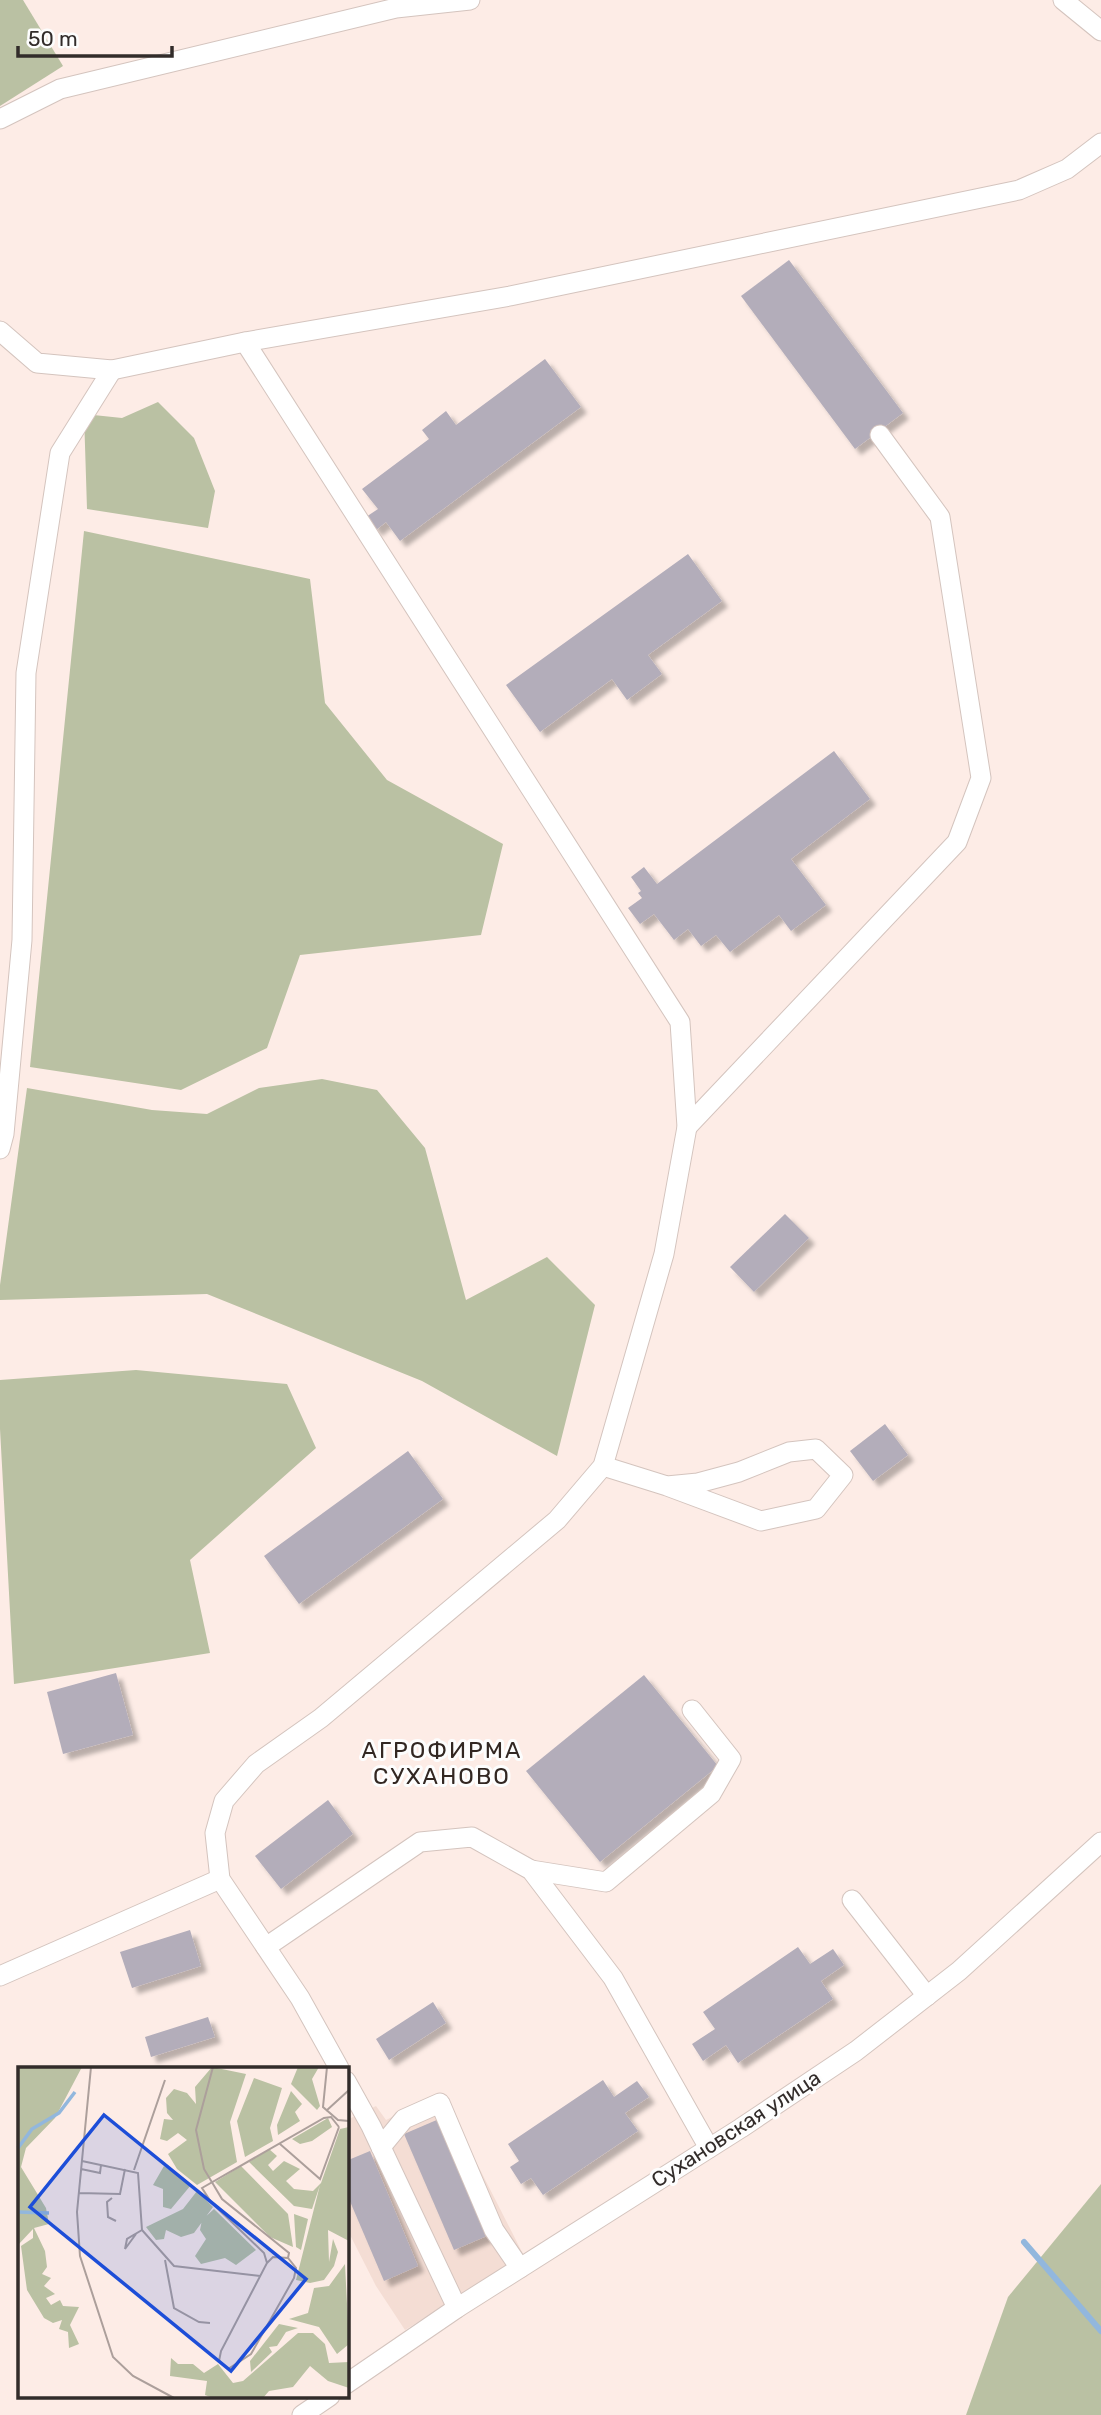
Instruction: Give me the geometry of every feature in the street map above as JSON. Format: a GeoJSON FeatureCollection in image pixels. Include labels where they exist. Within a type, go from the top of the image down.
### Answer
{"type":"FeatureCollection","features":[{"type":"Feature","properties":{"kind":"street"},"geometry":{"type":"LineString","coordinates":[[0,119],[60,89],[396,8],[470,0]]}},
{"type":"Feature","properties":{"kind":"street"},"geometry":{"type":"LineString","coordinates":[[1063,0],[1101,31]]}},
{"type":"Feature","properties":{"kind":"street"},"geometry":{"type":"LineString","coordinates":[[0,331],[37,363],[112,370],[245,342],[510,296],[1019,190],[1068,169],[1101,144]]}},
{"type":"Feature","properties":{"kind":"street"},"geometry":{"type":"LineString","coordinates":[[245,342],[680,1022],[687,1127],[664,1254],[603,1466],[557,1520],[321,1718],[256,1764],[224,1801],[215,1833],[220,1879],[300,1998],[338,2067]]}},
{"type":"Feature","properties":{"kind":"street"},"geometry":{"type":"LineString","coordinates":[[0,1149],[4,1135],[22,940],[26,673],[60,453],[112,370]]}},
{"type":"Feature","properties":{"kind":"street"},"geometry":{"type":"LineString","coordinates":[[687,1127],[957,842],[981,778],[940,517],[880,435]]}},
{"type":"Feature","properties":{"kind":"street"},"geometry":{"type":"LineString","coordinates":[[603,1466],[667,1486],[761,1521],[816,1509],[843,1475],[816,1450],[789,1452],[739,1472],[698,1483],[667,1486]]}},
{"type":"Feature","properties":{"kind":"street"},"geometry":{"type":"LineString","coordinates":[[266,1947],[420,1842],[472,1837],[531,1870],[606,1882],[711,1794],[732,1759],[692,1710]]}},
{"type":"Feature","properties":{"kind":"street","name":"Сухановская улица"},"geometry":{"type":"LineString","coordinates":[[348,2383],[457,2308],[856,2051],[959,1971],[1101,1842]]}},
{"type":"Feature","properties":{"kind":"street"},"geometry":{"type":"LineString","coordinates":[[531,1870],[613,1978],[709,2148]]}},
{"type":"Feature","properties":{"kind":"street"},"geometry":{"type":"LineString","coordinates":[[0,1976],[220,1879]]}},
{"type":"Feature","properties":{"kind":"street"},"geometry":{"type":"LineString","coordinates":[[852,1900],[927,1996]]}},
{"type":"Feature","properties":{"kind":"street"},"geometry":{"type":"LineString","coordinates":[[348,2085],[381,2147],[457,2308]]}},
{"type":"Feature","properties":{"kind":"street"},"geometry":{"type":"LineString","coordinates":[[381,2147],[404,2119],[440,2103],[494,2230],[520,2268]]}},
{"type":"Feature","properties":{"kind":"street"},"geometry":{"type":"LineString","coordinates":[[302,2415],[327,2398]]}},
{"type":"Feature","properties":{"kind":"shaded area"},"geometry":{"type":"Polygon","coordinates":[[[441,2093],[524,2256],[405,2330],[376,2286],[348,2231],[348,2120],[376,2106],[386,2120],[441,2093]]]}},
{"type":"Feature","properties":{"kind":"green space"},"geometry":{"type":"Polygon","coordinates":[[[0,0],[23,0],[63,66],[0,106],[0,0]]]}},
{"type":"Feature","properties":{"kind":"green space"},"geometry":{"type":"Polygon","coordinates":[[[158,402],[194,438],[215,491],[208,528],[87,509],[84,414],[122,418],[158,402]]]}},
{"type":"Feature","properties":{"kind":"green space"},"geometry":{"type":"Polygon","coordinates":[[[84,531],[310,579],[325,703],[387,780],[503,844],[481,935],[300,955],[267,1048],[181,1090],[30,1067],[84,531]]]}},
{"type":"Feature","properties":{"kind":"green space"},"geometry":{"type":"Polygon","coordinates":[[[322,1079],[377,1090],[425,1148],[466,1300],[547,1257],[595,1305],[557,1456],[422,1381],[207,1294],[0,1300],[27,1088],[152,1110],[207,1114],[259,1088],[322,1079]]]}},
{"type":"Feature","properties":{"kind":"green space"},"geometry":{"type":"Polygon","coordinates":[[[136,1370],[287,1384],[316,1448],[190,1560],[210,1653],[14,1684],[0,1429],[0,1380],[136,1370]]]}},
{"type":"Feature","properties":{"kind":"green space"},"geometry":{"type":"Polygon","coordinates":[[[1101,2184],[1101,2415],[966,2415],[1008,2297],[1101,2184]]]}},
{"type":"Feature","properties":{"kind":"building"},"geometry":{"type":"Polygon","coordinates":[[[789,260],[903,413],[855,449],[741,296],[789,260]]]}},
{"type":"Feature","properties":{"kind":"building"},"geometry":{"type":"Polygon","coordinates":[[[545,359],[581,407],[400,541],[386,522],[376,530],[366,517],[378,509],[362,489],[429,439],[422,430],[446,411],[456,425],[545,359]]]}},
{"type":"Feature","properties":{"kind":"building"},"geometry":{"type":"Polygon","coordinates":[[[688,554],[722,601],[648,655],[662,674],[627,700],[612,679],[540,732],[506,685],[688,554]]]}},
{"type":"Feature","properties":{"kind":"building"},"geometry":{"type":"Polygon","coordinates":[[[834,751],[870,799],[791,859],[826,905],[791,931],[779,915],[730,952],[716,935],[701,946],[688,929],[674,940],[654,914],[640,924],[628,908],[642,898],[638,893],[641,891],[631,877],[644,867],[657,884],[834,751]]]}},
{"type":"Feature","properties":{"kind":"building"},"geometry":{"type":"Polygon","coordinates":[[[785,1214],[809,1238],[754,1292],[730,1267],[785,1214]]]}},
{"type":"Feature","properties":{"kind":"building"},"geometry":{"type":"Polygon","coordinates":[[[885,1424],[908,1455],[873,1481],[850,1451],[885,1424]]]}},
{"type":"Feature","properties":{"kind":"building"},"geometry":{"type":"Polygon","coordinates":[[[408,1451],[443,1499],[299,1604],[264,1556],[408,1451]]]}},
{"type":"Feature","properties":{"kind":"building"},"geometry":{"type":"Polygon","coordinates":[[[116,1673],[133,1735],[63,1754],[47,1692],[116,1673]]]}},
{"type":"Feature","properties":{"kind":"building"},"geometry":{"type":"Polygon","coordinates":[[[644,1675],[718,1766],[600,1862],[526,1771],[644,1675]]]}},
{"type":"Feature","properties":{"kind":"building"},"geometry":{"type":"Polygon","coordinates":[[[328,1800],[353,1834],[281,1889],[255,1856],[328,1800]]]}},
{"type":"Feature","properties":{"kind":"building"},"geometry":{"type":"Polygon","coordinates":[[[190,1930],[201,1966],[132,1988],[120,1952],[190,1930]]]}},
{"type":"Feature","properties":{"kind":"building"},"geometry":{"type":"Polygon","coordinates":[[[798,1947],[810,1964],[833,1949],[844,1965],[821,1981],[833,1999],[738,2063],[726,2045],[703,2061],[692,2044],[715,2029],[703,2012],[798,1947]]]}},
{"type":"Feature","properties":{"kind":"building"},"geometry":{"type":"Polygon","coordinates":[[[433,2002],[446,2023],[389,2060],[376,2039],[433,2002]]]}},
{"type":"Feature","properties":{"kind":"building"},"geometry":{"type":"Polygon","coordinates":[[[208,2017],[215,2037],[151,2057],[145,2037],[208,2017]]]}},
{"type":"Feature","properties":{"kind":"building"},"geometry":{"type":"Polygon","coordinates":[[[603,2080],[614,2097],[637,2081],[649,2097],[625,2113],[638,2131],[543,2195],[531,2178],[521,2184],[510,2167],[519,2161],[508,2144],[603,2080]]]}},
{"type":"Feature","properties":{"kind":"building"},"geometry":{"type":"Polygon","coordinates":[[[439,2119],[489,2235],[454,2250],[404,2134],[439,2119]]]}},
{"type":"Feature","properties":{"kind":"building"},"geometry":{"type":"Polygon","coordinates":[[[370,2151],[418,2266],[384,2281],[348,2197],[348,2160],[370,2151]]]}},
{"type":"Feature","properties":{"kind":"waterway"},"geometry":{"type":"LineString","coordinates":[[1024,2242],[1101,2331]]}},
{"type":"Feature","properties":{"kind":"district","name":"АГРОФИРМА СУХАНОВО"},"geometry":{"type":"Point","coordinates":[442,1763]}}]}
